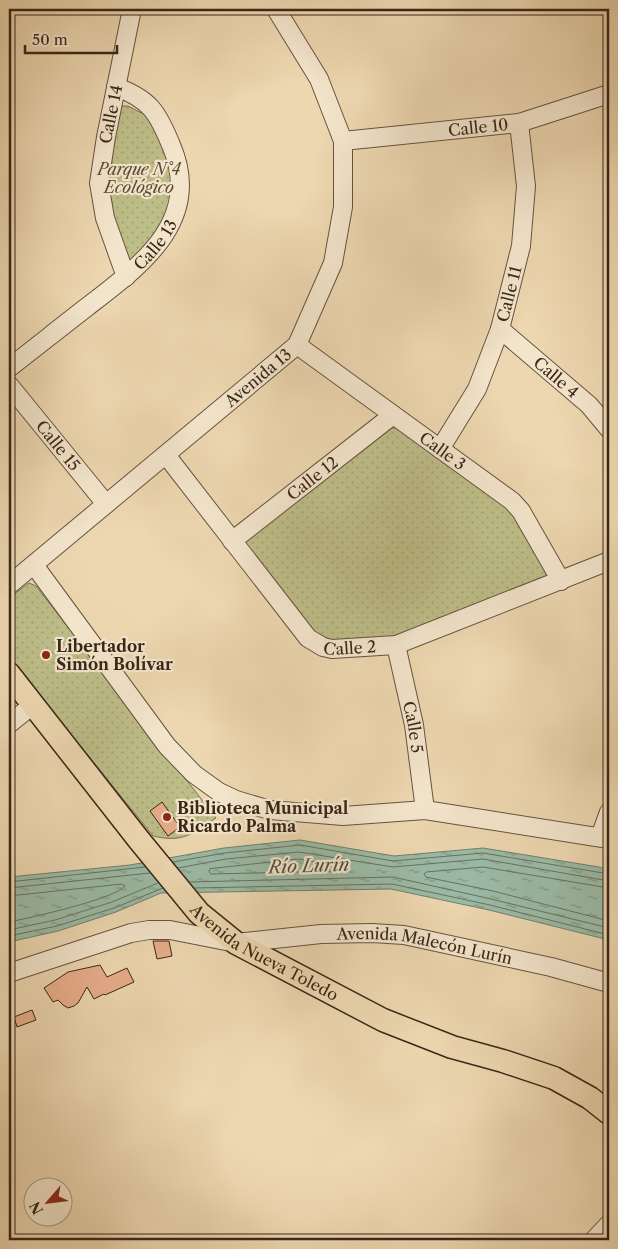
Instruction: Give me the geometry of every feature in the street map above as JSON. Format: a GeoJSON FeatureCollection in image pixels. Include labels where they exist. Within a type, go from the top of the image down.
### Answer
{"type":"FeatureCollection","features":[{"type":"Feature","properties":{"kind":"main road","name":"Avenida Nueva Toledo"},"geometry":{"type":"LineString","coordinates":[[9,674],[139,840],[199,913],[236,944],[384,1020],[452,1047],[504,1061],[554,1078],[590,1098],[609,1113]]}},
{"type":"Feature","properties":{"kind":"street","name":"Calle 14"},"geometry":{"type":"LineString","coordinates":[[126,277],[105,218],[99,183],[106,137],[132,9]]}},
{"type":"Feature","properties":{"kind":"street","name":"Avenida 13"},"geometry":{"type":"LineString","coordinates":[[9,585],[297,346],[333,263],[343,207],[343,141],[319,79],[276,9]]}},
{"type":"Feature","properties":{"kind":"street","name":"Calle 13"},"geometry":{"type":"LineString","coordinates":[[9,368],[126,277],[160,242],[174,218],[181,188],[174,152],[158,117],[146,102],[133,93],[116,88]]}},
{"type":"Feature","properties":{"kind":"street","name":"Calle 10"},"geometry":{"type":"LineString","coordinates":[[343,141],[519,123],[609,94]]}},
{"type":"Feature","properties":{"kind":"street","name":"Calle 11"},"geometry":{"type":"LineString","coordinates":[[440,449],[477,389],[500,329],[522,246],[526,186],[519,123]]}},
{"type":"Feature","properties":{"kind":"street","name":"Calle 4"},"geometry":{"type":"LineString","coordinates":[[500,329],[589,405],[609,429]]}},
{"type":"Feature","properties":{"kind":"street","name":"Calle 3"},"geometry":{"type":"LineString","coordinates":[[297,346],[512,501],[522,511],[561,580]]}},
{"type":"Feature","properties":{"kind":"street","name":"Calle 15"},"geometry":{"type":"LineString","coordinates":[[9,385],[106,504]]}},
{"type":"Feature","properties":{"kind":"street","name":"Calle 12"},"geometry":{"type":"LineString","coordinates":[[232,541],[392,415]]}},
{"type":"Feature","properties":{"kind":"street","name":"Calle 2"},"geometry":{"type":"LineString","coordinates":[[166,455],[308,638],[316,644],[332,649],[396,645],[609,562]]}},
{"type":"Feature","properties":{"kind":"street"},"geometry":{"type":"LineString","coordinates":[[34,565],[168,746],[194,774],[219,792],[236,800],[270,810],[343,816],[425,810],[605,838],[609,812]]}},
{"type":"Feature","properties":{"kind":"street","name":"Calle 5"},"geometry":{"type":"LineString","coordinates":[[396,645],[414,725],[425,810]]}},
{"type":"Feature","properties":{"kind":"street"},"geometry":{"type":"LineString","coordinates":[[9,724],[34,704]]}},
{"type":"Feature","properties":{"kind":"street","name":"Avenida Malecón Lurín"},"geometry":{"type":"LineString","coordinates":[[9,973],[131,933],[149,930],[170,930],[236,944],[322,934],[372,933],[404,935],[609,983]]}},
{"type":"Feature","properties":{"kind":"street"},"geometry":{"type":"LineString","coordinates":[[594,1240],[609,1224]]}},
{"type":"Feature","properties":{"kind":"green space","name":"Parque N°4 Ecológico"},"geometry":{"type":"Polygon","coordinates":[[[123,106],[128,106],[155,120],[174,176],[171,206],[161,232],[130,267],[116,237],[105,175],[120,109],[123,106]]]}},
{"type":"Feature","properties":{"kind":"green space"},"geometry":{"type":"Polygon","coordinates":[[[390,427],[402,430],[509,504],[557,579],[392,640],[321,640],[240,542],[390,427]]]}},
{"type":"Feature","properties":{"kind":"green space"},"geometry":{"type":"Polygon","coordinates":[[[29,583],[36,586],[216,818],[193,833],[180,838],[153,836],[9,657],[9,598],[29,583]]]}},
{"type":"Feature","properties":{"kind":"water","name":"Río Lurín"},"geometry":{"type":"Polygon","coordinates":[[[300,840],[394,856],[483,848],[609,870],[609,940],[489,910],[391,889],[161,893],[116,912],[58,931],[9,942],[9,877],[130,865],[224,848],[300,840]]]}},
{"type":"Feature","properties":{"kind":"building"},"geometry":{"type":"Polygon","coordinates":[[[162,802],[180,827],[168,836],[150,811],[162,802]]]}},
{"type":"Feature","properties":{"kind":"building"},"geometry":{"type":"Polygon","coordinates":[[[153,941],[169,941],[172,956],[157,959],[153,941]]]}},
{"type":"Feature","properties":{"kind":"building"},"geometry":{"type":"Polygon","coordinates":[[[100,965],[107,977],[127,968],[134,982],[94,999],[87,987],[78,1003],[68,1008],[58,1000],[53,1002],[44,988],[68,972],[100,965]]]}},
{"type":"Feature","properties":{"kind":"building"},"geometry":{"type":"Polygon","coordinates":[[[32,1010],[36,1020],[17,1027],[14,1017],[32,1010]]]}},
{"type":"Feature","properties":{"kind":"place","name":"Libertador Simón Bolívar"},"geometry":{"type":"Point","coordinates":[46,655]}},
{"type":"Feature","properties":{"kind":"place","name":"Biblioteca Municipal Ricardo Palma"},"geometry":{"type":"Point","coordinates":[167,817]}}]}
